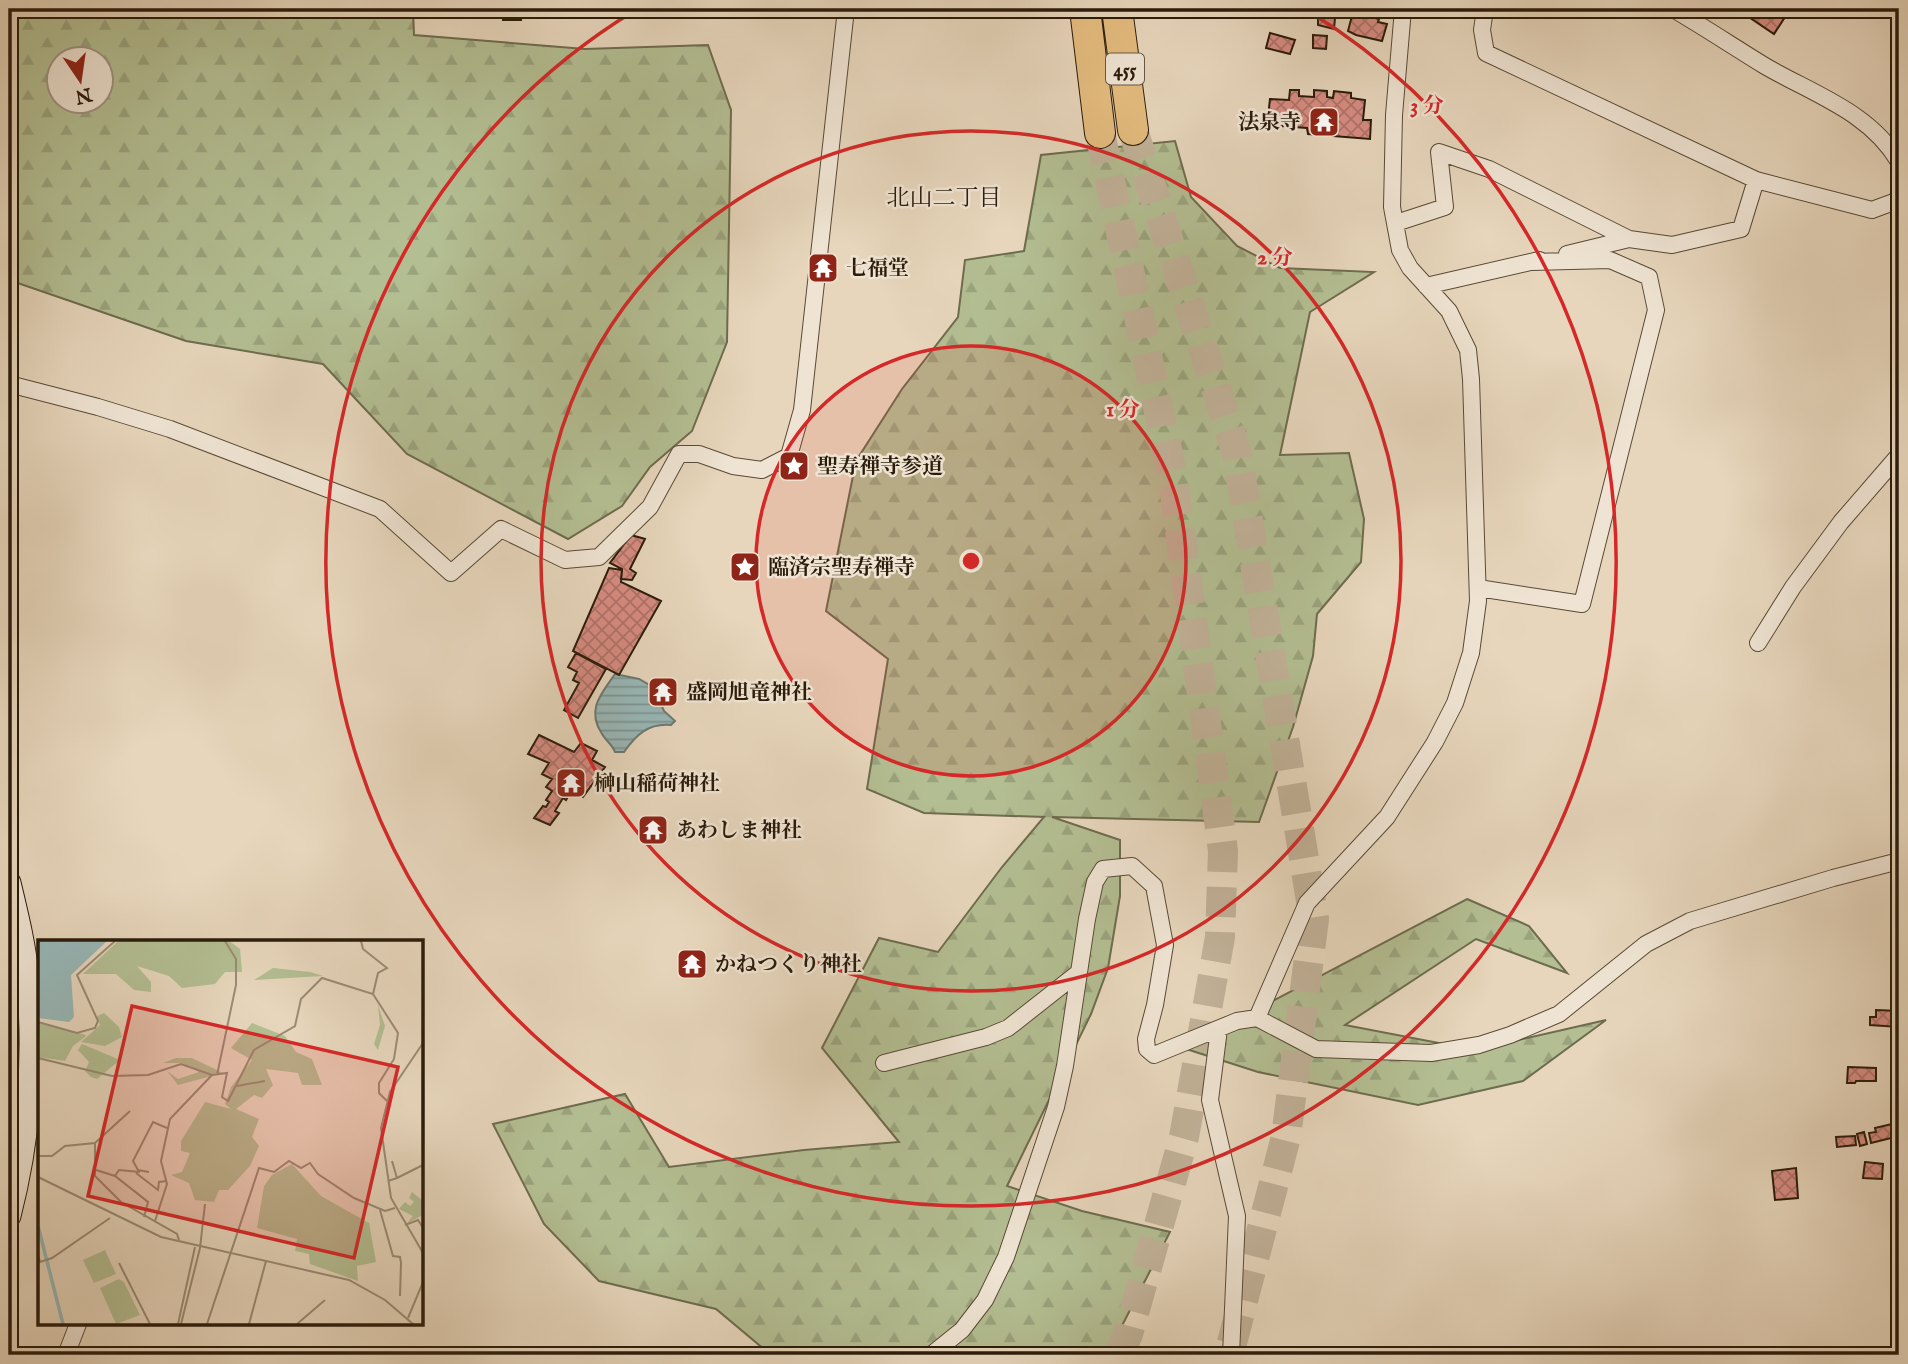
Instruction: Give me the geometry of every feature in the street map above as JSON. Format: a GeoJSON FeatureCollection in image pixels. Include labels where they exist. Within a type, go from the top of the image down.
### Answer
{"type":"FeatureCollection","features":[{"type":"Feature","properties":{"kind":"highway","name":"455"},"geometry":{"type":"LineString","coordinates":[[1085,9],[1100,133]]}},
{"type":"Feature","properties":{"kind":"highway","name":"455"},"geometry":{"type":"LineString","coordinates":[[1117,9],[1133,130]]}},
{"type":"Feature","properties":{"kind":"street"},"geometry":{"type":"LineString","coordinates":[[9,384],[170,429],[380,509],[451,573],[501,529],[565,560],[599,557],[650,507],[679,454],[699,454],[733,466],[762,470],[789,456],[802,410],[846,9]]}},
{"type":"Feature","properties":{"kind":"street"},"geometry":{"type":"LineString","coordinates":[[1257,1018],[1307,903],[1387,817],[1435,742],[1455,703],[1471,653],[1478,588],[1468,350],[1449,311],[1410,268],[1401,250],[1392,207],[1394,115],[1403,9]]}},
{"type":"Feature","properties":{"kind":"street"},"geometry":{"type":"LineString","coordinates":[[1485,9],[1482,30],[1486,53],[1756,180],[1872,211],[1899,200]]}},
{"type":"Feature","properties":{"kind":"street"},"geometry":{"type":"LineString","coordinates":[[1673,9],[1767,67],[1851,112],[1890,146],[1899,162]]}},
{"type":"Feature","properties":{"kind":"street"},"geometry":{"type":"LineString","coordinates":[[1395,223],[1445,207],[1439,152],[1489,169],[1629,239],[1672,245],[1741,229],[1756,180]]}},
{"type":"Feature","properties":{"kind":"street"},"geometry":{"type":"LineString","coordinates":[[1426,286],[1629,239]]}},
{"type":"Feature","properties":{"kind":"street"},"geometry":{"type":"LineString","coordinates":[[1478,588],[1582,604],[1656,310],[1648,278],[1610,260],[1531,262]]}},
{"type":"Feature","properties":{"kind":"street"},"geometry":{"type":"LineString","coordinates":[[1758,643],[1793,587],[1841,522],[1899,455]]}},
{"type":"Feature","properties":{"kind":"street"},"geometry":{"type":"LineString","coordinates":[[931,1355],[962,1331],[985,1300],[1006,1257],[1056,1107],[1095,882],[1103,869],[1132,866],[1154,886],[1165,945],[1146,1039],[1147,1049],[1154,1055],[1237,1021],[1257,1018],[1317,1049],[1431,1053],[1479,1045],[1559,1014],[1646,944],[1690,921],[1899,861]]}},
{"type":"Feature","properties":{"kind":"street"},"geometry":{"type":"LineString","coordinates":[[9,883],[28,982],[33,1118],[9,1216]]}},
{"type":"Feature","properties":{"kind":"street"},"geometry":{"type":"LineString","coordinates":[[884,1063],[986,1037],[1008,1028],[1078,973]]}},
{"type":"Feature","properties":{"kind":"street"},"geometry":{"type":"LineString","coordinates":[[1219,1029],[1209,1100],[1237,1216],[1231,1355]]}},
{"type":"Feature","properties":{"kind":"street"},"geometry":{"type":"LineString","coordinates":[[66,1355],[77,1326]]}},
{"type":"Feature","properties":{"kind":"green space"},"geometry":{"type":"Polygon","coordinates":[[[9,9],[413,9],[414,35],[585,49],[708,45],[731,110],[727,342],[692,431],[650,467],[622,506],[568,539],[407,454],[323,364],[186,341],[9,280],[9,9]]]}},
{"type":"Feature","properties":{"kind":"green space"},"geometry":{"type":"Polygon","coordinates":[[[1175,141],[1191,197],[1237,246],[1280,268],[1374,272],[1310,312],[1280,455],[1349,453],[1364,519],[1361,562],[1317,614],[1313,656],[1293,727],[1259,822],[1052,817],[1120,840],[1120,896],[1108,968],[1091,1014],[1007,1186],[1082,1211],[1170,1232],[1107,1355],[771,1355],[716,1309],[599,1281],[544,1224],[493,1124],[625,1094],[669,1167],[804,1150],[899,1142],[822,1048],[879,938],[938,952],[1002,867],[1044,817],[924,813],[867,789],[888,659],[826,611],[856,461],[902,389],[958,317],[965,260],[1024,251],[1041,155],[1175,141]]]}},
{"type":"Feature","properties":{"kind":"green space"},"geometry":{"type":"Polygon","coordinates":[[[1467,899],[1529,926],[1567,973],[1476,939],[1345,1025],[1475,1050],[1606,1020],[1523,1081],[1418,1105],[1258,1072],[1183,1048],[1467,899]]]}},
{"type":"Feature","properties":{"kind":"water"},"geometry":{"type":"Polygon","coordinates":[[[615,674],[639,679],[653,687],[664,711],[675,721],[671,725],[656,726],[643,731],[624,752],[615,752],[602,734],[595,717],[597,702],[615,674]]]}},
{"type":"Feature","properties":{"kind":"building"},"geometry":{"type":"Polygon","coordinates":[[[466,9],[490,9],[490,13],[467,12],[466,9]]]}},
{"type":"Feature","properties":{"kind":"building"},"geometry":{"type":"Polygon","coordinates":[[[503,9],[522,9],[521,20],[503,20],[503,9]]]}},
{"type":"Feature","properties":{"kind":"building"},"geometry":{"type":"Polygon","coordinates":[[[1737,9],[1772,9],[1785,17],[1774,34],[1737,9]]]}},
{"type":"Feature","properties":{"kind":"building"},"geometry":{"type":"Polygon","coordinates":[[[1353,12],[1387,24],[1382,41],[1348,31],[1353,12]]]}},
{"type":"Feature","properties":{"kind":"building"},"geometry":{"type":"Polygon","coordinates":[[[1321,16],[1335,18],[1334,29],[1318,25],[1321,16]]]}},
{"type":"Feature","properties":{"kind":"building"},"geometry":{"type":"Polygon","coordinates":[[[1270,33],[1295,40],[1290,54],[1266,48],[1270,33]]]}},
{"type":"Feature","properties":{"kind":"building"},"geometry":{"type":"Polygon","coordinates":[[[1313,35],[1327,36],[1326,49],[1313,48],[1313,35]]]}},
{"type":"Feature","properties":{"kind":"building"},"geometry":{"type":"Polygon","coordinates":[[[1290,90],[1299,90],[1299,96],[1314,97],[1314,90],[1327,91],[1327,97],[1333,98],[1334,91],[1351,93],[1351,98],[1365,100],[1363,120],[1371,120],[1370,139],[1308,134],[1307,128],[1267,125],[1270,99],[1289,100],[1290,90]]]}},
{"type":"Feature","properties":{"kind":"building"},"geometry":{"type":"Polygon","coordinates":[[[631,535],[645,539],[630,569],[636,573],[632,580],[621,579],[622,569],[610,563],[631,535]]]}},
{"type":"Feature","properties":{"kind":"building"},"geometry":{"type":"Polygon","coordinates":[[[609,568],[622,570],[621,582],[661,601],[619,675],[573,651],[609,568]]]}},
{"type":"Feature","properties":{"kind":"building"},"geometry":{"type":"Polygon","coordinates":[[[576,653],[606,669],[578,718],[564,710],[579,683],[573,680],[577,672],[568,667],[576,653]]]}},
{"type":"Feature","properties":{"kind":"building","name":"榊山稲荷神社"},"geometry":{"type":"Polygon","coordinates":[[[539,735],[574,752],[581,743],[597,751],[592,760],[605,767],[583,797],[572,790],[566,800],[563,798],[555,811],[559,813],[550,825],[534,818],[543,806],[546,807],[549,802],[546,800],[552,791],[546,787],[552,779],[542,774],[549,763],[528,754],[539,735]]]}},
{"type":"Feature","properties":{"kind":"building","name":"かねつくり神社"},"geometry":{"type":"Polygon","coordinates":[[[686,958],[699,958],[698,971],[686,971],[686,958]]]}},
{"type":"Feature","properties":{"kind":"building"},"geometry":{"type":"Polygon","coordinates":[[[1876,1010],[1899,1011],[1899,1027],[1870,1025],[1870,1017],[1876,1017],[1876,1010]]]}},
{"type":"Feature","properties":{"kind":"building"},"geometry":{"type":"Polygon","coordinates":[[[1848,1067],[1876,1068],[1876,1081],[1847,1083],[1848,1067]]]}},
{"type":"Feature","properties":{"kind":"building"},"geometry":{"type":"Polygon","coordinates":[[[1899,1097],[1899,1110],[1893,1110],[1892,1098],[1899,1097]]]}},
{"type":"Feature","properties":{"kind":"building"},"geometry":{"type":"Polygon","coordinates":[[[1892,1124],[1895,1137],[1871,1143],[1869,1133],[1876,1132],[1875,1128],[1892,1124]]]}},
{"type":"Feature","properties":{"kind":"building"},"geometry":{"type":"Polygon","coordinates":[[[1864,1132],[1867,1144],[1860,1146],[1857,1134],[1864,1132]]]}},
{"type":"Feature","properties":{"kind":"building"},"geometry":{"type":"Polygon","coordinates":[[[1855,1136],[1856,1145],[1837,1147],[1836,1137],[1855,1136]]]}},
{"type":"Feature","properties":{"kind":"building"},"geometry":{"type":"Polygon","coordinates":[[[1865,1162],[1883,1164],[1882,1179],[1863,1178],[1865,1162]]]}},
{"type":"Feature","properties":{"kind":"building"},"geometry":{"type":"Polygon","coordinates":[[[1796,1168],[1798,1198],[1775,1200],[1772,1171],[1796,1168]]]}},
{"type":"Feature","properties":{"kind":"tunnel"},"geometry":{"type":"LineString","coordinates":[[1133,130],[1237,454],[1314,919],[1286,1137],[1229,1354]]}},
{"type":"Feature","properties":{"kind":"tunnel"},"geometry":{"type":"LineString","coordinates":[[1100,133],[1173,478],[1223,851],[1220,937],[1184,1137],[1128,1334],[1119,1355]]}},
{"type":"Feature","properties":{"kind":"place","name":"法泉寺"},"geometry":{"type":"Point","coordinates":[1324,122]}},
{"type":"Feature","properties":{"kind":"place","name":"七福堂"},"geometry":{"type":"Point","coordinates":[823,268]}},
{"type":"Feature","properties":{"kind":"place","name":"聖寿禅寺参道"},"geometry":{"type":"Point","coordinates":[794,466]}},
{"type":"Feature","properties":{"kind":"place","name":"臨済宗聖寿禅寺"},"geometry":{"type":"Point","coordinates":[745,567]}},
{"type":"Feature","properties":{"kind":"place","name":"盛岡旭竜神社"},"geometry":{"type":"Point","coordinates":[663,692]}},
{"type":"Feature","properties":{"kind":"place","name":"榊山稲荷神社"},"geometry":{"type":"Point","coordinates":[571,783]}},
{"type":"Feature","properties":{"kind":"place","name":"あわしま神社"},"geometry":{"type":"Point","coordinates":[653,830]}},
{"type":"Feature","properties":{"kind":"place","name":"かねつくり神社"},"geometry":{"type":"Point","coordinates":[692,964]}},
{"type":"Feature","properties":{"kind":"district","name":"北山二丁目"},"geometry":{"type":"Point","coordinates":[944,197]}}]}
